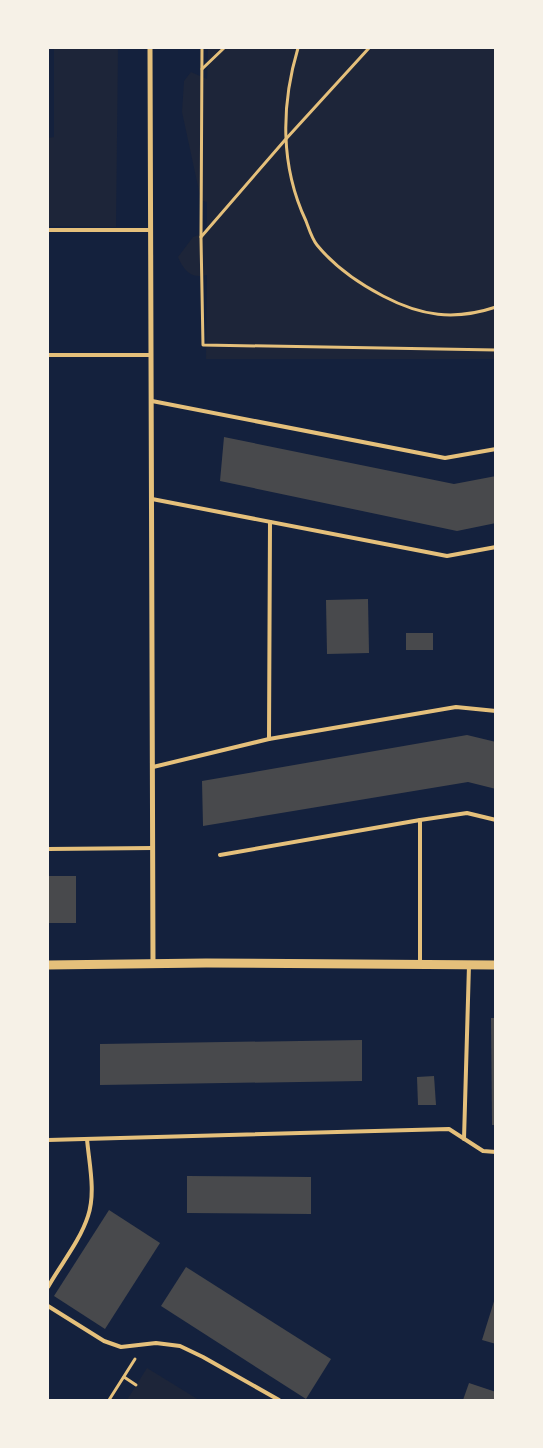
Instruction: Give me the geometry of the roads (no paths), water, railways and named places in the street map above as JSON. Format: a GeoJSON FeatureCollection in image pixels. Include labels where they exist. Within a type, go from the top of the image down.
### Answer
{"type":"FeatureCollection","features":[{"type":"Feature","properties":{"kind":"street"},"geometry":{"type":"LineString","coordinates":[[150,48],[153,964]]}},
{"type":"Feature","properties":{"kind":"street"},"geometry":{"type":"LineString","coordinates":[[48,965],[496,965]]}},
{"type":"Feature","properties":{"kind":"lane"},"geometry":{"type":"LineString","coordinates":[[48,230],[151,230]]}},
{"type":"Feature","properties":{"kind":"lane"},"geometry":{"type":"LineString","coordinates":[[48,354],[151,354]]}},
{"type":"Feature","properties":{"kind":"lane"},"geometry":{"type":"LineString","coordinates":[[152,401],[445,458],[496,449]]}},
{"type":"Feature","properties":{"kind":"lane"},"geometry":{"type":"LineString","coordinates":[[152,498],[446,556],[496,548]]}},
{"type":"Feature","properties":{"kind":"lane"},"geometry":{"type":"LineString","coordinates":[[269,739],[270,522]]}},
{"type":"Feature","properties":{"kind":"lane"},"geometry":{"type":"LineString","coordinates":[[153,766],[269,739],[456,707],[496,711]]}},
{"type":"Feature","properties":{"kind":"lane"},"geometry":{"type":"LineString","coordinates":[[220,855],[468,813],[496,820]]}},
{"type":"Feature","properties":{"kind":"lane"},"geometry":{"type":"LineString","coordinates":[[420,820],[420,965]]}},
{"type":"Feature","properties":{"kind":"lane"},"geometry":{"type":"LineString","coordinates":[[48,849],[153,848]]}},
{"type":"Feature","properties":{"kind":"lane"},"geometry":{"type":"LineString","coordinates":[[464,1138],[469,965]]}},
{"type":"Feature","properties":{"kind":"lane"},"geometry":{"type":"LineString","coordinates":[[48,1140],[449,1129],[483,1151],[496,1152]]}},
{"type":"Feature","properties":{"kind":"lane"},"geometry":{"type":"LineString","coordinates":[[48,1286],[82,1230],[88,1215],[92,1191],[87,1139]]}},
{"type":"Feature","properties":{"kind":"lane"},"geometry":{"type":"LineString","coordinates":[[48,1306],[104,1342],[121,1347],[156,1342],[180,1346],[279,1400]]}}]}
